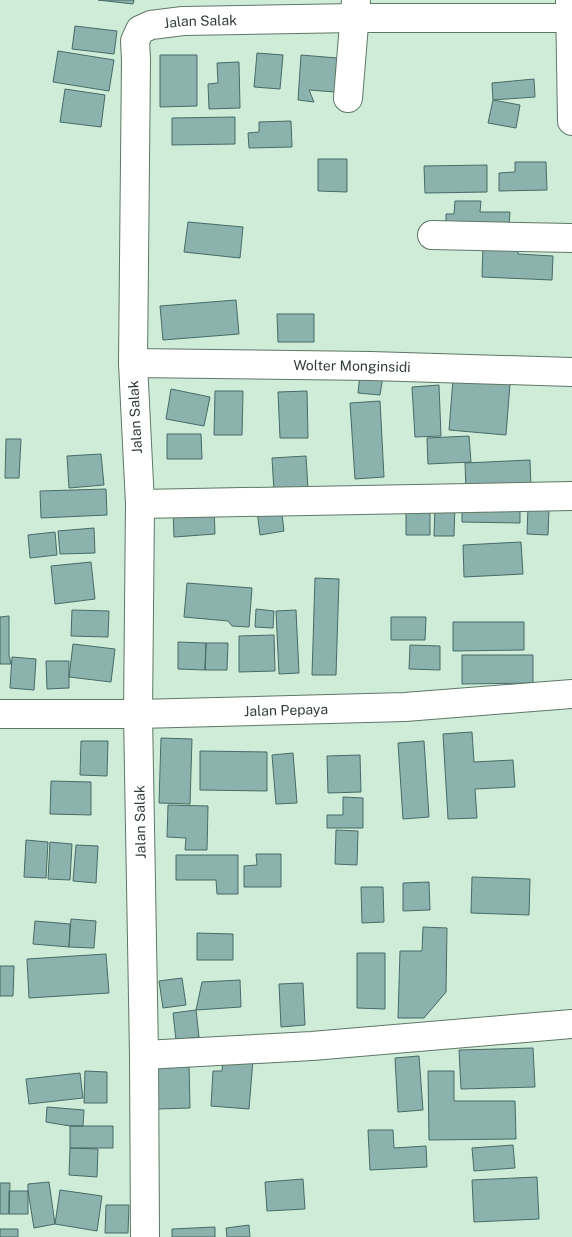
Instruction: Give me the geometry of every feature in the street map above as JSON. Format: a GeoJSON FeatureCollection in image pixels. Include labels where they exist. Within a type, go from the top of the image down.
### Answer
{"type":"FeatureCollection","features":[{"type":"Feature","properties":{"kind":"street","name":"Jalan Salak"},"geometry":{"type":"LineString","coordinates":[[145,1237],[138,714],[140,504],[132,363],[135,41],[140,30],[151,24],[355,9],[571,12]]}},
{"type":"Feature","properties":{"kind":"street"},"geometry":{"type":"LineString","coordinates":[[348,98],[355,9]]}},
{"type":"Feature","properties":{"kind":"street"},"geometry":{"type":"LineString","coordinates":[[571,12],[572,120]]}},
{"type":"Feature","properties":{"kind":"street"},"geometry":{"type":"LineString","coordinates":[[432,235],[572,238]]}},
{"type":"Feature","properties":{"kind":"street","name":"Wolter Monginsidi"},"geometry":{"type":"LineString","coordinates":[[132,363],[371,366],[572,372]]}},
{"type":"Feature","properties":{"kind":"street"},"geometry":{"type":"LineString","coordinates":[[140,504],[572,496]]}},
{"type":"Feature","properties":{"kind":"street","name":"Jalan Pepaya"},"geometry":{"type":"LineString","coordinates":[[0,714],[138,714],[405,707],[572,694]]}},
{"type":"Feature","properties":{"kind":"street"},"geometry":{"type":"LineString","coordinates":[[144,1055],[312,1046],[572,1024]]}},
{"type":"Feature","properties":{"kind":"building"},"geometry":{"type":"Polygon","coordinates":[[[98,0],[134,0],[133,4],[98,0]]]}},
{"type":"Feature","properties":{"kind":"building"},"geometry":{"type":"Polygon","coordinates":[[[75,26],[117,31],[114,54],[72,49],[75,26]]]}},
{"type":"Feature","properties":{"kind":"building"},"geometry":{"type":"Polygon","coordinates":[[[58,51],[114,60],[109,91],[53,82],[58,51]]]}},
{"type":"Feature","properties":{"kind":"building"},"geometry":{"type":"Polygon","coordinates":[[[257,53],[283,55],[280,89],[254,87],[257,53]]]}},
{"type":"Feature","properties":{"kind":"building"},"geometry":{"type":"Polygon","coordinates":[[[160,55],[197,55],[197,106],[160,107],[160,55]]]}},
{"type":"Feature","properties":{"kind":"building"},"geometry":{"type":"Polygon","coordinates":[[[301,55],[337,58],[335,92],[309,90],[314,102],[298,100],[301,55]]]}},
{"type":"Feature","properties":{"kind":"building"},"geometry":{"type":"Polygon","coordinates":[[[239,62],[240,108],[209,109],[208,84],[218,83],[217,63],[239,62]]]}},
{"type":"Feature","properties":{"kind":"building"},"geometry":{"type":"Polygon","coordinates":[[[534,79],[535,97],[493,100],[492,83],[534,79]]]}},
{"type":"Feature","properties":{"kind":"building"},"geometry":{"type":"Polygon","coordinates":[[[65,89],[105,95],[101,127],[60,122],[65,89]]]}},
{"type":"Feature","properties":{"kind":"building"},"geometry":{"type":"Polygon","coordinates":[[[493,100],[520,105],[516,128],[488,123],[493,100]]]}},
{"type":"Feature","properties":{"kind":"building"},"geometry":{"type":"Polygon","coordinates":[[[235,117],[235,144],[172,145],[172,118],[235,117]]]}},
{"type":"Feature","properties":{"kind":"building"},"geometry":{"type":"Polygon","coordinates":[[[291,121],[292,147],[249,148],[248,133],[259,132],[259,122],[291,121]]]}},
{"type":"Feature","properties":{"kind":"building"},"geometry":{"type":"Polygon","coordinates":[[[318,159],[347,159],[347,192],[318,191],[318,159]]]}},
{"type":"Feature","properties":{"kind":"building"},"geometry":{"type":"Polygon","coordinates":[[[515,162],[546,162],[547,190],[499,191],[499,173],[515,172],[515,162]]]}},
{"type":"Feature","properties":{"kind":"building"},"geometry":{"type":"Polygon","coordinates":[[[487,165],[487,192],[425,193],[424,166],[487,165]]]}},
{"type":"Feature","properties":{"kind":"building"},"geometry":{"type":"Polygon","coordinates":[[[455,201],[481,201],[480,212],[510,212],[509,226],[446,225],[446,214],[454,214],[455,201]]]}},
{"type":"Feature","properties":{"kind":"building"},"geometry":{"type":"Polygon","coordinates":[[[188,222],[243,227],[240,258],[184,252],[188,222]]]}},
{"type":"Feature","properties":{"kind":"building"},"geometry":{"type":"Polygon","coordinates":[[[483,245],[518,246],[518,254],[553,256],[552,280],[482,277],[483,245]]]}},
{"type":"Feature","properties":{"kind":"building"},"geometry":{"type":"Polygon","coordinates":[[[236,300],[239,334],[163,340],[160,306],[236,300]]]}},
{"type":"Feature","properties":{"kind":"building"},"geometry":{"type":"Polygon","coordinates":[[[277,314],[314,314],[314,342],[278,342],[277,314]]]}},
{"type":"Feature","properties":{"kind":"building"},"geometry":{"type":"Polygon","coordinates":[[[360,374],[383,376],[380,395],[358,393],[360,374]]]}},
{"type":"Feature","properties":{"kind":"building"},"geometry":{"type":"Polygon","coordinates":[[[453,379],[510,384],[506,435],[449,430],[453,379]]]}},
{"type":"Feature","properties":{"kind":"building"},"geometry":{"type":"Polygon","coordinates":[[[439,385],[441,436],[415,437],[412,387],[439,385]]]}},
{"type":"Feature","properties":{"kind":"building"},"geometry":{"type":"Polygon","coordinates":[[[171,389],[210,397],[204,426],[166,419],[171,389]]]}},
{"type":"Feature","properties":{"kind":"building"},"geometry":{"type":"Polygon","coordinates":[[[215,391],[243,391],[242,435],[214,435],[215,391]]]}},
{"type":"Feature","properties":{"kind":"building"},"geometry":{"type":"Polygon","coordinates":[[[307,391],[308,438],[280,438],[278,392],[307,391]]]}},
{"type":"Feature","properties":{"kind":"building"},"geometry":{"type":"Polygon","coordinates":[[[380,401],[384,477],[355,479],[350,403],[380,401]]]}},
{"type":"Feature","properties":{"kind":"building"},"geometry":{"type":"Polygon","coordinates":[[[167,434],[201,434],[202,459],[167,459],[167,434]]]}},
{"type":"Feature","properties":{"kind":"building"},"geometry":{"type":"Polygon","coordinates":[[[469,436],[471,462],[428,464],[427,438],[469,436]]]}},
{"type":"Feature","properties":{"kind":"building"},"geometry":{"type":"Polygon","coordinates":[[[6,439],[21,439],[19,478],[5,478],[6,439]]]}},
{"type":"Feature","properties":{"kind":"building"},"geometry":{"type":"Polygon","coordinates":[[[101,454],[104,485],[69,488],[67,456],[101,454]]]}},
{"type":"Feature","properties":{"kind":"building"},"geometry":{"type":"Polygon","coordinates":[[[306,456],[308,489],[274,492],[272,458],[306,456]]]}},
{"type":"Feature","properties":{"kind":"building"},"geometry":{"type":"Polygon","coordinates":[[[530,460],[531,489],[466,492],[465,463],[530,460]]]}},
{"type":"Feature","properties":{"kind":"building"},"geometry":{"type":"Polygon","coordinates":[[[106,489],[107,515],[41,518],[40,491],[106,489]]]}},
{"type":"Feature","properties":{"kind":"building"},"geometry":{"type":"Polygon","coordinates":[[[462,502],[520,503],[520,523],[462,522],[462,502]]]}},
{"type":"Feature","properties":{"kind":"building"},"geometry":{"type":"Polygon","coordinates":[[[406,504],[430,504],[430,535],[406,535],[406,504]]]}},
{"type":"Feature","properties":{"kind":"building"},"geometry":{"type":"Polygon","coordinates":[[[435,505],[455,505],[454,536],[434,536],[435,505]]]}},
{"type":"Feature","properties":{"kind":"building"},"geometry":{"type":"Polygon","coordinates":[[[281,506],[284,531],[260,535],[257,510],[281,506]]]}},
{"type":"Feature","properties":{"kind":"building"},"geometry":{"type":"Polygon","coordinates":[[[214,507],[215,534],[174,537],[173,510],[214,507]]]}},
{"type":"Feature","properties":{"kind":"building"},"geometry":{"type":"Polygon","coordinates":[[[528,507],[549,508],[548,535],[527,534],[528,507]]]}},
{"type":"Feature","properties":{"kind":"building"},"geometry":{"type":"Polygon","coordinates":[[[94,528],[95,553],[60,554],[58,531],[94,528]]]}},
{"type":"Feature","properties":{"kind":"building"},"geometry":{"type":"Polygon","coordinates":[[[55,532],[57,555],[30,558],[28,535],[55,532]]]}},
{"type":"Feature","properties":{"kind":"building"},"geometry":{"type":"Polygon","coordinates":[[[521,542],[523,574],[464,577],[463,545],[521,542]]]}},
{"type":"Feature","properties":{"kind":"building"},"geometry":{"type":"Polygon","coordinates":[[[91,562],[95,599],[55,604],[51,566],[91,562]]]}},
{"type":"Feature","properties":{"kind":"building"},"geometry":{"type":"Polygon","coordinates":[[[315,578],[339,579],[336,675],[312,675],[315,578]]]}},
{"type":"Feature","properties":{"kind":"building"},"geometry":{"type":"Polygon","coordinates":[[[187,583],[252,588],[249,627],[232,626],[228,621],[184,617],[187,583]]]}},
{"type":"Feature","properties":{"kind":"building"},"geometry":{"type":"Polygon","coordinates":[[[256,609],[274,611],[273,628],[255,627],[256,609]]]}},
{"type":"Feature","properties":{"kind":"building"},"geometry":{"type":"Polygon","coordinates":[[[72,610],[109,611],[108,637],[71,636],[72,610]]]}},
{"type":"Feature","properties":{"kind":"building"},"geometry":{"type":"Polygon","coordinates":[[[296,610],[299,673],[279,674],[276,611],[296,610]]]}},
{"type":"Feature","properties":{"kind":"building"},"geometry":{"type":"Polygon","coordinates":[[[9,616],[9,655],[11,664],[0,664],[0,617],[9,616]]]}},
{"type":"Feature","properties":{"kind":"building"},"geometry":{"type":"Polygon","coordinates":[[[391,617],[426,617],[425,640],[391,640],[391,617]]]}},
{"type":"Feature","properties":{"kind":"building"},"geometry":{"type":"Polygon","coordinates":[[[453,622],[524,622],[524,650],[453,651],[453,622]]]}},
{"type":"Feature","properties":{"kind":"building"},"geometry":{"type":"Polygon","coordinates":[[[274,635],[275,671],[239,672],[239,636],[274,635]]]}},
{"type":"Feature","properties":{"kind":"building"},"geometry":{"type":"Polygon","coordinates":[[[178,642],[206,643],[205,670],[178,669],[178,642]]]}},
{"type":"Feature","properties":{"kind":"building"},"geometry":{"type":"Polygon","coordinates":[[[206,643],[228,643],[227,670],[205,670],[206,643]]]}},
{"type":"Feature","properties":{"kind":"building"},"geometry":{"type":"Polygon","coordinates":[[[73,644],[115,649],[111,682],[69,677],[73,644]]]}},
{"type":"Feature","properties":{"kind":"building"},"geometry":{"type":"Polygon","coordinates":[[[410,645],[440,646],[440,670],[409,669],[410,645]]]}},
{"type":"Feature","properties":{"kind":"building"},"geometry":{"type":"Polygon","coordinates":[[[462,655],[533,655],[533,683],[462,684],[462,655]]]}},
{"type":"Feature","properties":{"kind":"building"},"geometry":{"type":"Polygon","coordinates":[[[12,657],[36,659],[34,690],[10,688],[12,657]]]}},
{"type":"Feature","properties":{"kind":"building"},"geometry":{"type":"Polygon","coordinates":[[[46,661],[69,661],[69,688],[47,689],[46,661]]]}},
{"type":"Feature","properties":{"kind":"building"},"geometry":{"type":"Polygon","coordinates":[[[472,732],[474,762],[513,760],[515,787],[475,789],[477,818],[448,819],[443,734],[472,732]]]}},
{"type":"Feature","properties":{"kind":"building"},"geometry":{"type":"Polygon","coordinates":[[[161,738],[192,739],[190,804],[159,803],[161,738]]]}},
{"type":"Feature","properties":{"kind":"building"},"geometry":{"type":"Polygon","coordinates":[[[81,741],[108,741],[107,776],[80,775],[81,741]]]}},
{"type":"Feature","properties":{"kind":"building"},"geometry":{"type":"Polygon","coordinates":[[[424,741],[429,817],[403,819],[398,743],[424,741]]]}},
{"type":"Feature","properties":{"kind":"building"},"geometry":{"type":"Polygon","coordinates":[[[200,751],[267,752],[267,791],[200,790],[200,751]]]}},
{"type":"Feature","properties":{"kind":"building"},"geometry":{"type":"Polygon","coordinates":[[[293,753],[297,803],[276,804],[272,755],[293,753]]]}},
{"type":"Feature","properties":{"kind":"building"},"geometry":{"type":"Polygon","coordinates":[[[360,755],[361,792],[328,793],[327,756],[360,755]]]}},
{"type":"Feature","properties":{"kind":"building"},"geometry":{"type":"Polygon","coordinates":[[[51,781],[91,782],[91,815],[50,814],[51,781]]]}},
{"type":"Feature","properties":{"kind":"building"},"geometry":{"type":"Polygon","coordinates":[[[343,797],[363,798],[363,828],[327,828],[327,815],[343,815],[343,797]]]}},
{"type":"Feature","properties":{"kind":"building"},"geometry":{"type":"Polygon","coordinates":[[[168,805],[208,806],[207,850],[185,850],[186,838],[167,837],[168,805]]]}},
{"type":"Feature","properties":{"kind":"building"},"geometry":{"type":"Polygon","coordinates":[[[336,830],[358,831],[357,865],[335,864],[336,830]]]}},
{"type":"Feature","properties":{"kind":"building"},"geometry":{"type":"Polygon","coordinates":[[[26,840],[48,842],[46,878],[24,877],[26,840]]]}},
{"type":"Feature","properties":{"kind":"building"},"geometry":{"type":"Polygon","coordinates":[[[50,842],[72,844],[70,880],[48,879],[50,842]]]}},
{"type":"Feature","properties":{"kind":"building"},"geometry":{"type":"Polygon","coordinates":[[[76,845],[98,846],[96,883],[73,881],[76,845]]]}},
{"type":"Feature","properties":{"kind":"building"},"geometry":{"type":"Polygon","coordinates":[[[256,854],[281,854],[281,887],[244,887],[244,866],[257,865],[256,854]]]}},
{"type":"Feature","properties":{"kind":"building"},"geometry":{"type":"Polygon","coordinates":[[[176,855],[238,855],[238,894],[217,894],[216,880],[176,880],[176,855]]]}},
{"type":"Feature","properties":{"kind":"building"},"geometry":{"type":"Polygon","coordinates":[[[472,877],[530,879],[529,915],[471,913],[472,877]]]}},
{"type":"Feature","properties":{"kind":"building"},"geometry":{"type":"Polygon","coordinates":[[[429,882],[430,910],[403,911],[403,883],[429,882]]]}},
{"type":"Feature","properties":{"kind":"building"},"geometry":{"type":"Polygon","coordinates":[[[361,887],[383,887],[384,922],[362,923],[361,887]]]}},
{"type":"Feature","properties":{"kind":"building"},"geometry":{"type":"Polygon","coordinates":[[[71,919],[96,921],[94,948],[69,947],[71,919]]]}},
{"type":"Feature","properties":{"kind":"building"},"geometry":{"type":"Polygon","coordinates":[[[35,921],[70,924],[69,947],[33,944],[35,921]]]}},
{"type":"Feature","properties":{"kind":"building"},"geometry":{"type":"Polygon","coordinates":[[[423,927],[447,928],[446,992],[424,1018],[398,1018],[400,951],[422,951],[423,927]]]}},
{"type":"Feature","properties":{"kind":"building"},"geometry":{"type":"Polygon","coordinates":[[[197,933],[233,934],[233,960],[197,960],[197,933]]]}},
{"type":"Feature","properties":{"kind":"building"},"geometry":{"type":"Polygon","coordinates":[[[357,953],[385,953],[385,1009],[357,1008],[357,953]]]}},
{"type":"Feature","properties":{"kind":"building"},"geometry":{"type":"Polygon","coordinates":[[[106,954],[109,993],[29,998],[27,959],[106,954]]]}},
{"type":"Feature","properties":{"kind":"building"},"geometry":{"type":"Polygon","coordinates":[[[0,966],[14,966],[13,996],[0,996],[0,966]]]}},
{"type":"Feature","properties":{"kind":"building"},"geometry":{"type":"Polygon","coordinates":[[[182,978],[186,1005],[163,1008],[159,981],[182,978]]]}},
{"type":"Feature","properties":{"kind":"building"},"geometry":{"type":"Polygon","coordinates":[[[240,980],[241,1007],[196,1010],[202,982],[240,980]]]}},
{"type":"Feature","properties":{"kind":"building"},"geometry":{"type":"Polygon","coordinates":[[[303,983],[305,1025],[281,1027],[279,984],[303,983]]]}},
{"type":"Feature","properties":{"kind":"building"},"geometry":{"type":"Polygon","coordinates":[[[196,1010],[199,1037],[176,1040],[173,1013],[196,1010]]]}},
{"type":"Feature","properties":{"kind":"building"},"geometry":{"type":"Polygon","coordinates":[[[533,1048],[535,1087],[461,1089],[459,1050],[533,1048]]]}},
{"type":"Feature","properties":{"kind":"building"},"geometry":{"type":"Polygon","coordinates":[[[419,1056],[423,1110],[398,1112],[395,1058],[419,1056]]]}},
{"type":"Feature","properties":{"kind":"building"},"geometry":{"type":"Polygon","coordinates":[[[223,1058],[253,1060],[249,1109],[211,1106],[213,1071],[222,1071],[223,1058]]]}},
{"type":"Feature","properties":{"kind":"building"},"geometry":{"type":"Polygon","coordinates":[[[157,1064],[189,1064],[190,1108],[157,1109],[157,1064]]]}},
{"type":"Feature","properties":{"kind":"building"},"geometry":{"type":"Polygon","coordinates":[[[85,1071],[107,1072],[107,1103],[84,1103],[85,1071]]]}},
{"type":"Feature","properties":{"kind":"building"},"geometry":{"type":"Polygon","coordinates":[[[428,1071],[454,1071],[454,1101],[515,1101],[516,1139],[429,1140],[428,1071]]]}},
{"type":"Feature","properties":{"kind":"building"},"geometry":{"type":"Polygon","coordinates":[[[80,1073],[83,1098],[29,1104],[26,1079],[80,1073]]]}},
{"type":"Feature","properties":{"kind":"building"},"geometry":{"type":"Polygon","coordinates":[[[47,1107],[84,1110],[83,1126],[46,1122],[47,1107]]]}},
{"type":"Feature","properties":{"kind":"building"},"geometry":{"type":"Polygon","coordinates":[[[70,1126],[113,1126],[113,1148],[70,1148],[70,1126]]]}},
{"type":"Feature","properties":{"kind":"building"},"geometry":{"type":"Polygon","coordinates":[[[368,1130],[393,1130],[394,1148],[426,1146],[427,1167],[370,1170],[368,1130]]]}},
{"type":"Feature","properties":{"kind":"building"},"geometry":{"type":"Polygon","coordinates":[[[513,1145],[515,1168],[474,1171],[472,1148],[513,1145]]]}},
{"type":"Feature","properties":{"kind":"building"},"geometry":{"type":"Polygon","coordinates":[[[70,1148],[98,1149],[97,1177],[69,1175],[70,1148]]]}},
{"type":"Feature","properties":{"kind":"building"},"geometry":{"type":"Polygon","coordinates":[[[537,1177],[539,1219],[474,1222],[472,1180],[537,1177]]]}},
{"type":"Feature","properties":{"kind":"building"},"geometry":{"type":"Polygon","coordinates":[[[303,1179],[305,1209],[267,1211],[265,1182],[303,1179]]]}},
{"type":"Feature","properties":{"kind":"building"},"geometry":{"type":"Polygon","coordinates":[[[49,1182],[55,1224],[34,1228],[28,1184],[49,1182]]]}},
{"type":"Feature","properties":{"kind":"building"},"geometry":{"type":"Polygon","coordinates":[[[0,1183],[10,1183],[9,1214],[0,1214],[0,1183]]]}},
{"type":"Feature","properties":{"kind":"building"},"geometry":{"type":"Polygon","coordinates":[[[60,1190],[102,1196],[97,1231],[55,1224],[60,1190]]]}},
{"type":"Feature","properties":{"kind":"building"},"geometry":{"type":"Polygon","coordinates":[[[9,1191],[28,1191],[28,1214],[9,1214],[9,1191]]]}},
{"type":"Feature","properties":{"kind":"building"},"geometry":{"type":"Polygon","coordinates":[[[106,1205],[129,1205],[128,1233],[105,1233],[106,1205]]]}},
{"type":"Feature","properties":{"kind":"building"},"geometry":{"type":"Polygon","coordinates":[[[249,1225],[250,1237],[227,1237],[226,1228],[249,1225]]]}},
{"type":"Feature","properties":{"kind":"building"},"geometry":{"type":"Polygon","coordinates":[[[215,1227],[215,1237],[172,1237],[172,1229],[215,1227]]]}},
{"type":"Feature","properties":{"kind":"building"},"geometry":{"type":"Polygon","coordinates":[[[0,1229],[18,1229],[18,1237],[0,1237],[0,1229]]]}}]}
